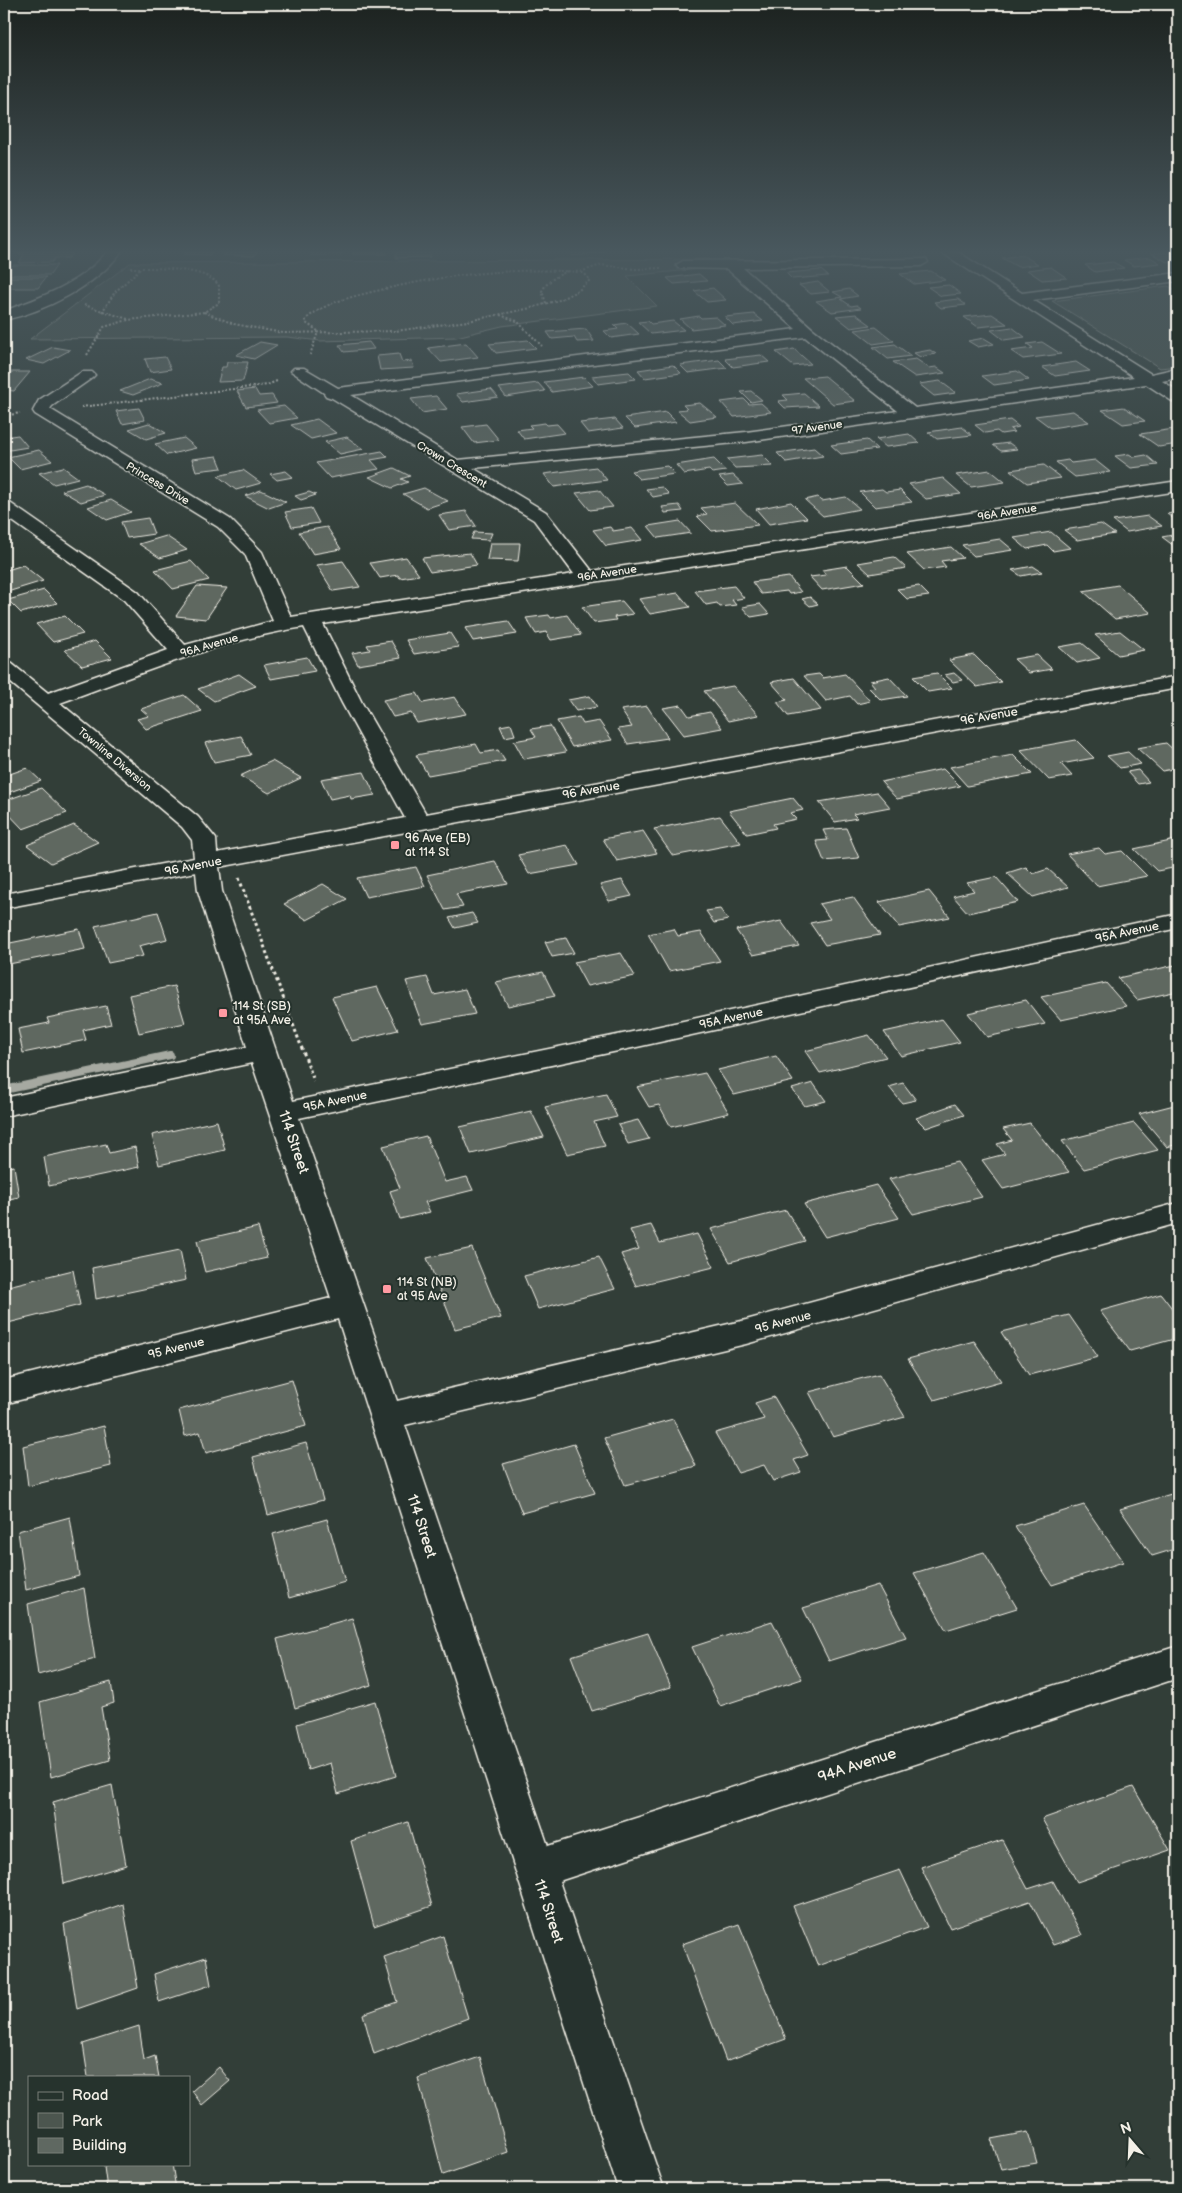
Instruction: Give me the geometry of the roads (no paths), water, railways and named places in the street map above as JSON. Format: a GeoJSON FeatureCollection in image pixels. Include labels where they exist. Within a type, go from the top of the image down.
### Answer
{"type":"FeatureCollection","features":[{"type":"Feature","properties":{"kind":"street"},"geometry":{"type":"LineString","coordinates":[[332,393],[634,354]]}},
{"type":"Feature","properties":{"kind":"street"},"geometry":{"type":"LineString","coordinates":[[836,354],[912,414]]}},
{"type":"Feature","properties":{"kind":"street"},"geometry":{"type":"LineString","coordinates":[[1110,354],[1178,398]]}},
{"type":"Feature","properties":{"kind":"street","name":"Crown Crescent"},"geometry":{"type":"LineString","coordinates":[[304,365],[332,393],[540,516],[586,576]]}},
{"type":"Feature","properties":{"kind":"street","name":"Princess Drive"},"geometry":{"type":"LineString","coordinates":[[84,369],[45,403],[42,411],[224,523],[253,552],[284,624]]}},
{"type":"Feature","properties":{"kind":"street","name":"97 Avenue"},"geometry":{"type":"LineString","coordinates":[[454,465],[746,437],[912,414],[1178,373]]}},
{"type":"Feature","properties":{"kind":"street","name":"96A Avenue"},"geometry":{"type":"LineString","coordinates":[[46,702],[181,652],[284,624],[1178,486]]}},
{"type":"Feature","properties":{"kind":"street"},"geometry":{"type":"LineString","coordinates":[[4,507],[131,596],[181,652]]}},
{"type":"Feature","properties":{"kind":"street"},"geometry":{"type":"LineString","coordinates":[[311,620],[352,703],[419,822]]}},
{"type":"Feature","properties":{"kind":"street","name":"Townline Diversion"},"geometry":{"type":"LineString","coordinates":[[4,667],[190,822],[204,838],[222,868]]}},
{"type":"Feature","properties":{"kind":"street","name":"96 Avenue"},"geometry":{"type":"LineString","coordinates":[[8,896],[222,868],[419,822],[1178,682]]}},
{"type":"Feature","properties":{"kind":"street","name":"114 Street"},"geometry":{"type":"LineString","coordinates":[[222,868],[210,891],[641,2189]]}},
{"type":"Feature","properties":{"kind":"street","name":"95A Avenue"},"geometry":{"type":"LineString","coordinates":[[284,1112],[637,1039],[1178,921]]}},
{"type":"Feature","properties":{"kind":"street"},"geometry":{"type":"LineString","coordinates":[[4,1107],[262,1052]]}},
{"type":"Feature","properties":{"kind":"street","name":"95 Avenue"},"geometry":{"type":"LineString","coordinates":[[386,1417],[455,1399],[746,1332],[1178,1214]]}},
{"type":"Feature","properties":{"kind":"street","name":"95 Avenue"},"geometry":{"type":"LineString","coordinates":[[4,1392],[349,1305]]}},
{"type":"Feature","properties":{"kind":"street","name":"94A Avenue"},"geometry":{"type":"LineString","coordinates":[[535,1869],[1178,1662]]}},
{"type":"Feature","properties":{"kind":"waterway"},"geometry":{"type":"LineString","coordinates":[[4,1090],[170,1055]]}},
{"type":"Feature","properties":{"kind":"place","name":"96 Ave (EB) at 114 St"},"geometry":{"type":"Point","coordinates":[395,845]}},
{"type":"Feature","properties":{"kind":"place","name":"114 St (SB) at 95A Ave"},"geometry":{"type":"Point","coordinates":[223,1013]}},
{"type":"Feature","properties":{"kind":"place","name":"114 St (NB) at 95 Ave"},"geometry":{"type":"Point","coordinates":[387,1289]}}]}
